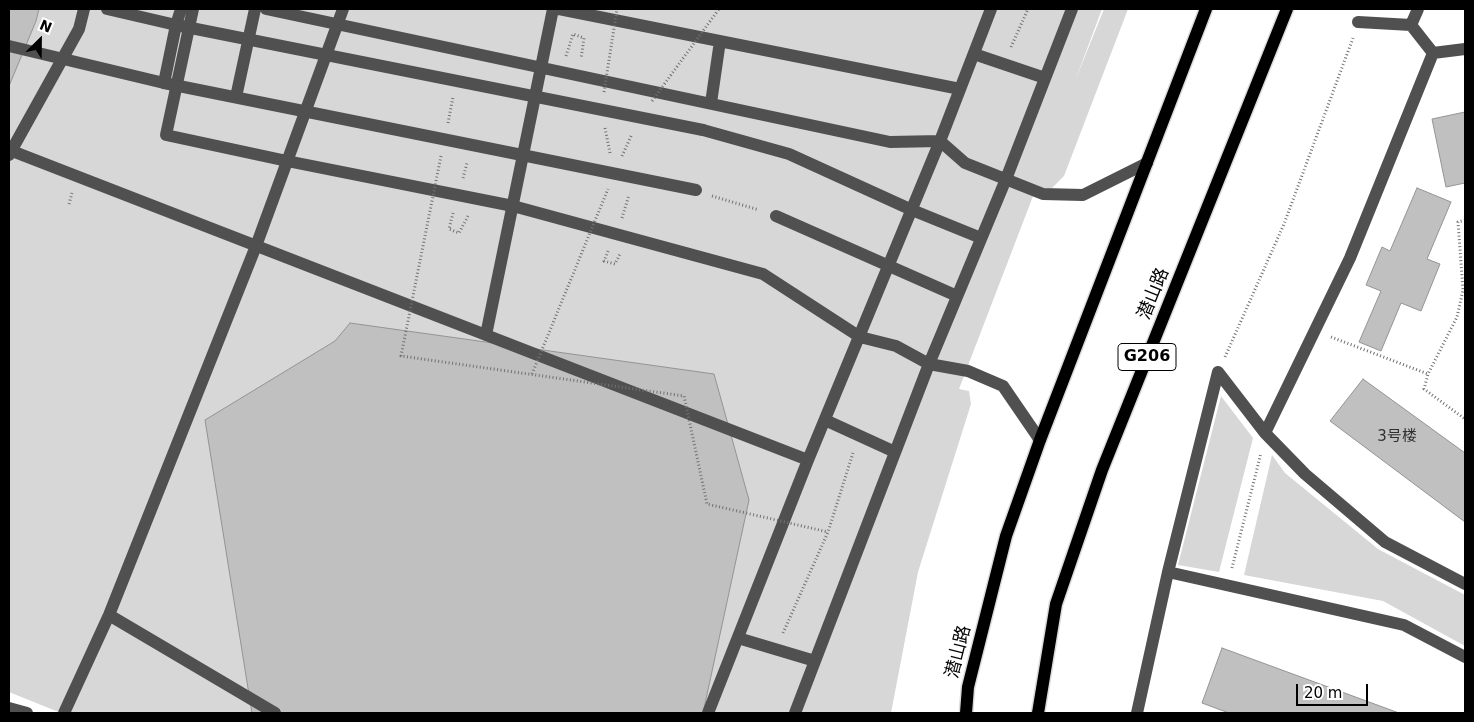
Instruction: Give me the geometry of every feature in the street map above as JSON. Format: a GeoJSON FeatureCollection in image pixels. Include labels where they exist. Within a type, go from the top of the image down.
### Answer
{"type":"FeatureCollection","features":[{"type":"Feature","properties":{"kind":"main road","name":"潜山路"},"geometry":{"type":"LineString","coordinates":[[966,713],[968,687],[1006,536],[1040,440],[1206,9]]}},
{"type":"Feature","properties":{"kind":"main road","name":"潜山路"},"geometry":{"type":"LineString","coordinates":[[1038,713],[1056,604],[1102,470],[1287,9]]}},
{"type":"Feature","properties":{"kind":"street"},"geometry":{"type":"LineString","coordinates":[[84,9],[79,29],[10,153],[256,246],[808,460]]}},
{"type":"Feature","properties":{"kind":"street"},"geometry":{"type":"LineString","coordinates":[[107,9],[176,25],[703,130],[788,154],[912,210],[981,238]]}},
{"type":"Feature","properties":{"kind":"street"},"geometry":{"type":"LineString","coordinates":[[164,83],[180,9]]}},
{"type":"Feature","properties":{"kind":"street"},"geometry":{"type":"LineString","coordinates":[[193,9],[166,135],[513,206],[763,274],[860,337],[896,346],[929,364],[968,371],[1003,386],[1040,440]]}},
{"type":"Feature","properties":{"kind":"street"},"geometry":{"type":"LineString","coordinates":[[236,97],[255,9]]}},
{"type":"Feature","properties":{"kind":"street"},"geometry":{"type":"LineString","coordinates":[[266,9],[541,66],[890,142],[940,141],[965,163],[1043,194],[1083,195],[1147,163]]}},
{"type":"Feature","properties":{"kind":"street"},"geometry":{"type":"LineString","coordinates":[[64,713],[109,615],[256,246],[343,9]]}},
{"type":"Feature","properties":{"kind":"street"},"geometry":{"type":"LineString","coordinates":[[486,335],[553,9]]}},
{"type":"Feature","properties":{"kind":"street"},"geometry":{"type":"LineString","coordinates":[[559,9],[960,89]]}},
{"type":"Feature","properties":{"kind":"street"},"geometry":{"type":"LineString","coordinates":[[708,713],[824,420],[940,141],[991,9]]}},
{"type":"Feature","properties":{"kind":"street"},"geometry":{"type":"LineString","coordinates":[[795,713],[929,364],[1006,179],[1072,9]]}},
{"type":"Feature","properties":{"kind":"street"},"geometry":{"type":"LineString","coordinates":[[1411,25],[1418,9]]}},
{"type":"Feature","properties":{"kind":"street"},"geometry":{"type":"LineString","coordinates":[[1358,22],[1411,25],[1433,53]]}},
{"type":"Feature","properties":{"kind":"street"},"geometry":{"type":"LineString","coordinates":[[711,103],[720,41]]}},
{"type":"Feature","properties":{"kind":"street"},"geometry":{"type":"LineString","coordinates":[[9,46],[164,83],[696,190]]}},
{"type":"Feature","properties":{"kind":"street"},"geometry":{"type":"LineString","coordinates":[[1433,53],[1465,49]]}},
{"type":"Feature","properties":{"kind":"street"},"geometry":{"type":"LineString","coordinates":[[1266,433],[1350,258],[1433,53]]}},
{"type":"Feature","properties":{"kind":"street"},"geometry":{"type":"LineString","coordinates":[[974,54],[1045,78]]}},
{"type":"Feature","properties":{"kind":"street"},"geometry":{"type":"LineString","coordinates":[[776,216],[957,296]]}},
{"type":"Feature","properties":{"kind":"street"},"geometry":{"type":"LineString","coordinates":[[1218,372],[1266,433],[1304,474],[1385,542],[1465,584]]}},
{"type":"Feature","properties":{"kind":"street"},"geometry":{"type":"LineString","coordinates":[[1137,713],[1168,572],[1218,372]]}},
{"type":"Feature","properties":{"kind":"street"},"geometry":{"type":"LineString","coordinates":[[824,420],[895,452]]}},
{"type":"Feature","properties":{"kind":"street"},"geometry":{"type":"LineString","coordinates":[[1168,572],[1404,626],[1465,658]]}},
{"type":"Feature","properties":{"kind":"street"},"geometry":{"type":"LineString","coordinates":[[109,615],[275,713]]}},
{"type":"Feature","properties":{"kind":"street"},"geometry":{"type":"LineString","coordinates":[[738,638],[815,662]]}},
{"type":"Feature","properties":{"kind":"street"},"geometry":{"type":"LineString","coordinates":[[9,708],[27,713]]}},
{"type":"Feature","properties":{"kind":"path"},"geometry":{"type":"LineString","coordinates":[[532,374],[614,174],[640,117],[719,9]]}},
{"type":"Feature","properties":{"kind":"path"},"geometry":{"type":"LineString","coordinates":[[1003,64],[1028,9]]}},
{"type":"Feature","properties":{"kind":"path"},"geometry":{"type":"LineString","coordinates":[[1218,372],[1284,224],[1358,22]]}},
{"type":"Feature","properties":{"kind":"path"},"geometry":{"type":"LineString","coordinates":[[456,81],[401,356],[684,396],[707,504],[828,532]]}},
{"type":"Feature","properties":{"kind":"path"},"geometry":{"type":"LineString","coordinates":[[696,190],[776,216]]}},
{"type":"Feature","properties":{"kind":"path"},"geometry":{"type":"LineString","coordinates":[[1465,220],[1458,222],[1463,290],[1456,317],[1428,374],[1424,389],[1465,419]]}},
{"type":"Feature","properties":{"kind":"path"},"geometry":{"type":"LineString","coordinates":[[1315,331],[1428,374]]}},
{"type":"Feature","properties":{"kind":"path"},"geometry":{"type":"LineString","coordinates":[[1228,585],[1266,433]]}},
{"type":"Feature","properties":{"kind":"path"},"geometry":{"type":"LineString","coordinates":[[775,649],[828,532],[859,436]]}},
{"type":"Feature","properties":{"kind":"shaded area"},"geometry":{"type":"Polygon","coordinates":[[[9,9],[1102,9],[1075,81],[1104,9],[1128,9],[1064,176],[1046,194],[1035,191],[959,389],[969,391],[971,404],[918,572],[891,713],[61,713],[9,692],[9,9]]]}},
{"type":"Feature","properties":{"kind":"shaded area"},"geometry":{"type":"Polygon","coordinates":[[[1221,396],[1253,438],[1219,572],[1178,565],[1221,396]]]}},
{"type":"Feature","properties":{"kind":"shaded area"},"geometry":{"type":"Polygon","coordinates":[[[1272,455],[1285,473],[1378,549],[1465,595],[1465,646],[1383,601],[1244,575],[1272,455]]]}},
{"type":"Feature","properties":{"kind":"building"},"geometry":{"type":"Polygon","coordinates":[[[9,9],[39,9],[36,21],[9,86],[9,9]]]}},
{"type":"Feature","properties":{"kind":"building"},"geometry":{"type":"Polygon","coordinates":[[[1465,112],[1465,183],[1446,187],[1432,119],[1465,112]]]}},
{"type":"Feature","properties":{"kind":"building"},"geometry":{"type":"Polygon","coordinates":[[[1417,188],[1451,202],[1427,259],[1440,264],[1421,311],[1401,303],[1381,351],[1359,342],[1381,291],[1366,285],[1382,247],[1390,251],[1417,188]]]}},
{"type":"Feature","properties":{"kind":"building"},"geometry":{"type":"Polygon","coordinates":[[[350,323],[714,374],[749,500],[703,713],[252,713],[205,420],[335,341],[350,323]]]}},
{"type":"Feature","properties":{"kind":"building"},"geometry":{"type":"Polygon","coordinates":[[[1363,379],[1465,453],[1465,522],[1330,421],[1363,379]]]}},
{"type":"Feature","properties":{"kind":"building"},"geometry":{"type":"Polygon","coordinates":[[[1222,648],[1399,713],[1229,713],[1202,703],[1222,648]]]}}]}
